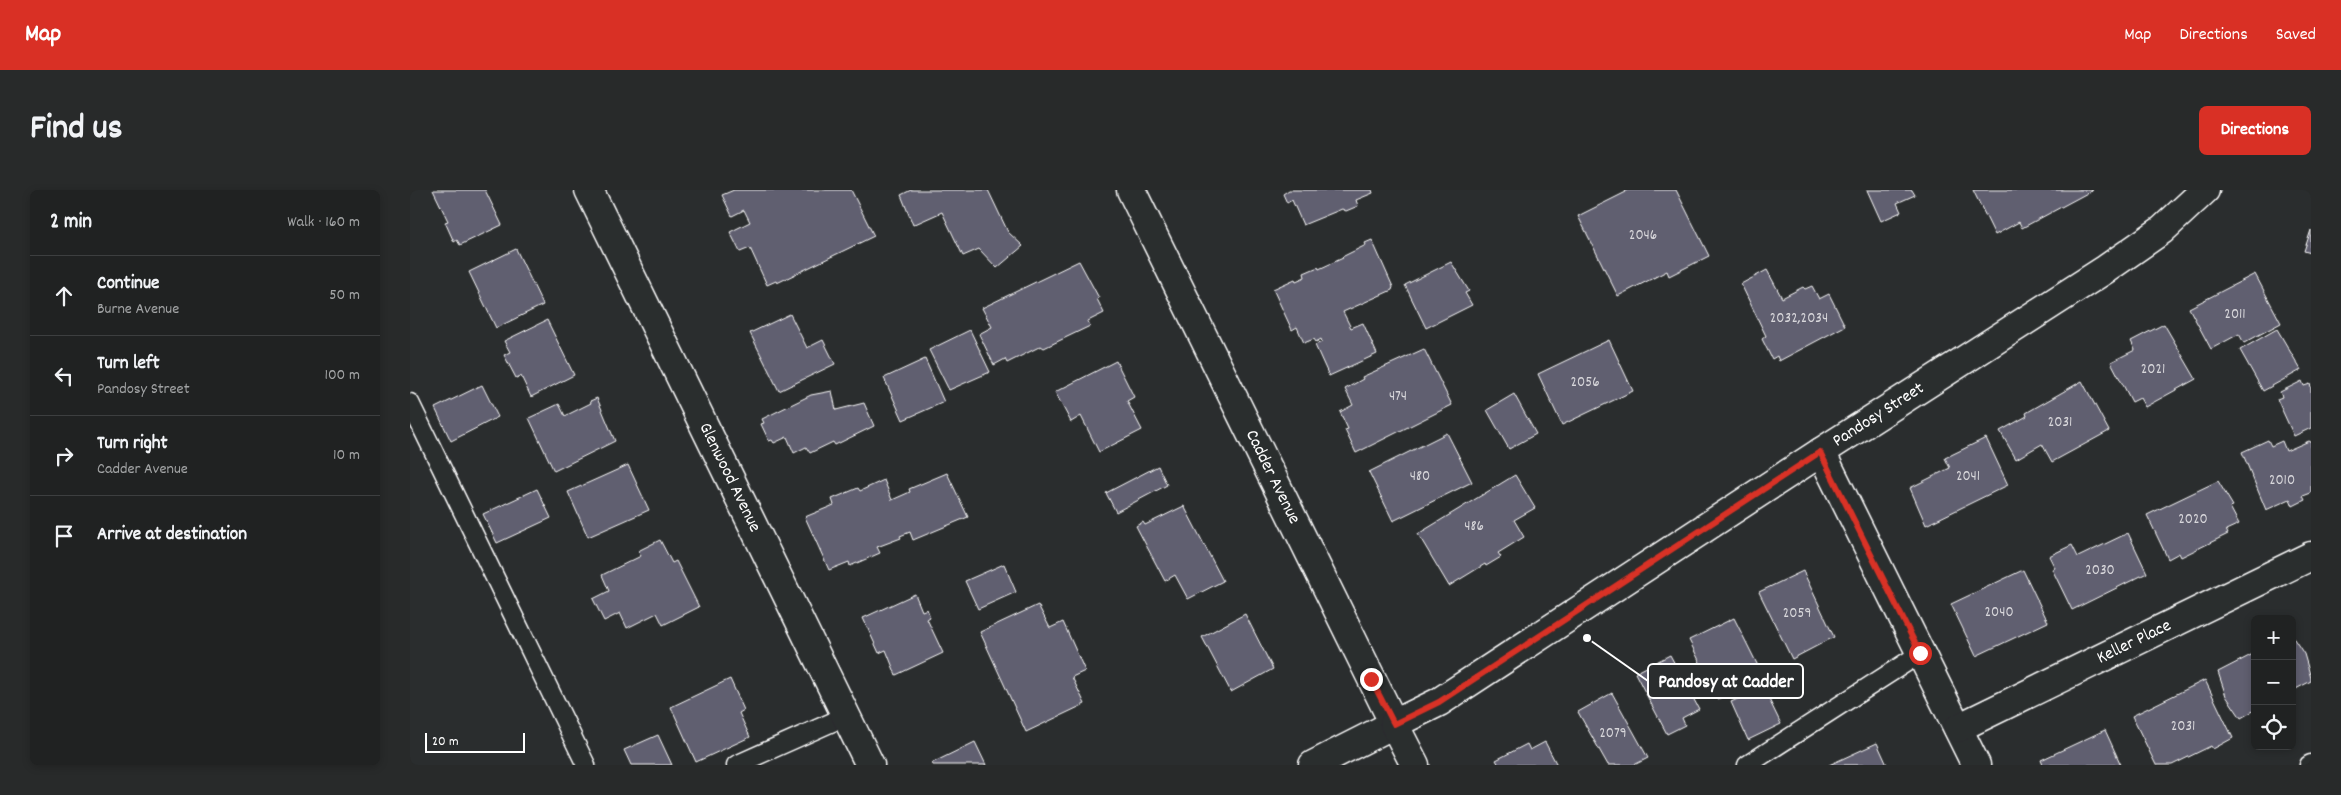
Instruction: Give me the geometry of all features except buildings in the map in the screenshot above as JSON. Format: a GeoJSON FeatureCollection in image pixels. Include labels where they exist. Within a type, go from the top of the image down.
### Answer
{"type":"FeatureCollection","features":[{"type":"Feature","properties":{"kind":"street","name":"Glenwood Avenue"},"geometry":{"type":"LineString","coordinates":[[589,190],[870,765]]}},
{"type":"Feature","properties":{"kind":"street","name":"Cadder Avenue"},"geometry":{"type":"LineString","coordinates":[[1131,190],[1415,765]]}},
{"type":"Feature","properties":{"kind":"street","name":"Pandosy Street"},"geometry":{"type":"LineString","coordinates":[[1313,765],[1439,702],[1820,452],[2106,270],[2162,230],[2205,190]]}},
{"type":"Feature","properties":{"kind":"street"},"geometry":{"type":"LineString","coordinates":[[1820,452],[1976,765]]}},
{"type":"Feature","properties":{"kind":"street","name":"Keller Place"},"geometry":{"type":"LineString","coordinates":[[1958,728],[2311,556]]}},
{"type":"Feature","properties":{"kind":"lane"},"geometry":{"type":"LineString","coordinates":[[410,403],[586,765]]}},
{"type":"Feature","properties":{"kind":"lane"},"geometry":{"type":"LineString","coordinates":[[1747,765],[1920,653]]}},
{"type":"Feature","properties":{"kind":"lane"},"geometry":{"type":"LineString","coordinates":[[736,765],[846,716]]}},
{"type":"Feature","properties":{"kind":"place","name":"Pandosy at Cadder"},"geometry":{"type":"Point","coordinates":[1587,638]}},
{"type":"Feature","properties":{"kind":"route"},"geometry":{"type":"LineString","coordinates":[[1371,679],[1394,724],[1439,702],[1820,452],[1920,653]]}}]}
